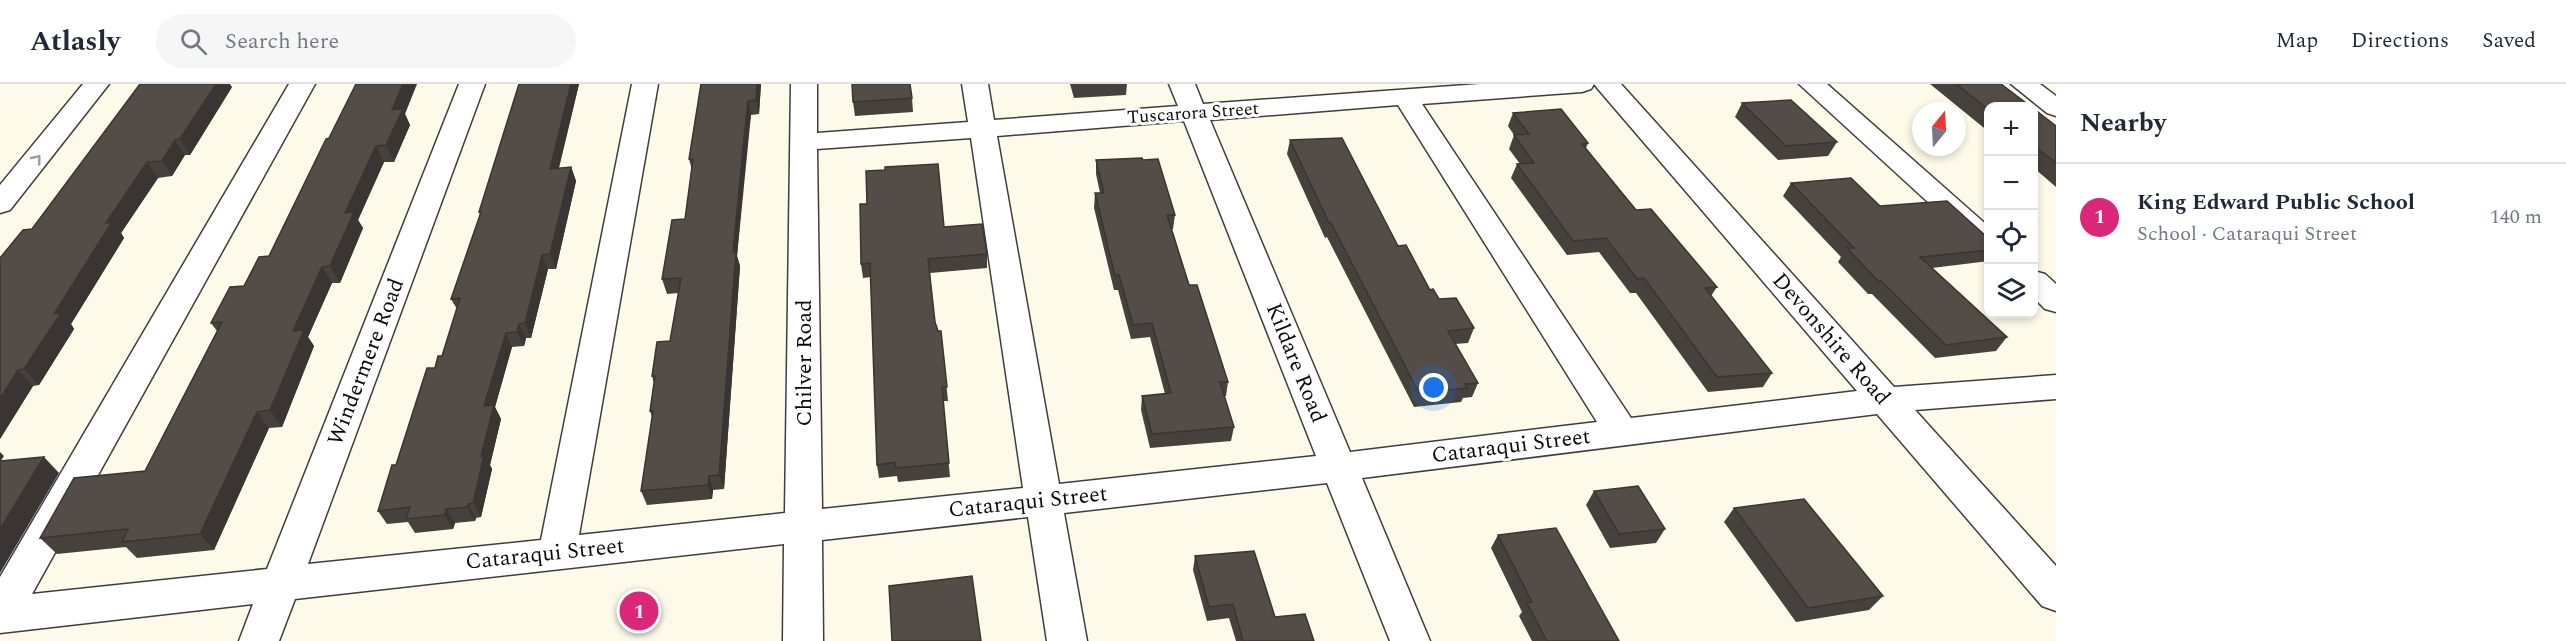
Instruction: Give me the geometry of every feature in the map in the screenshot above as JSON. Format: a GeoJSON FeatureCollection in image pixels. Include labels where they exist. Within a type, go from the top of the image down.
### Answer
{"type":"FeatureCollection","features":[{"type":"Feature","properties":{"kind":"street"},"geometry":{"type":"LineString","coordinates":[[0,204],[96,84]]}},
{"type":"Feature","properties":{"kind":"street"},"geometry":{"type":"LineString","coordinates":[[0,614],[302,84]]}},
{"type":"Feature","properties":{"kind":"street","name":"Windermere Road"},"geometry":{"type":"LineString","coordinates":[[259,641],[472,84]]}},
{"type":"Feature","properties":{"kind":"street"},"geometry":{"type":"LineString","coordinates":[[558,553],[645,84]]}},
{"type":"Feature","properties":{"kind":"street","name":"Chilver Road"},"geometry":{"type":"LineString","coordinates":[[804,84],[804,641]]}},
{"type":"Feature","properties":{"kind":"street"},"geometry":{"type":"LineString","coordinates":[[975,84],[1067,641]]}},
{"type":"Feature","properties":{"kind":"street","name":"Tuscarora Street"},"geometry":{"type":"LineString","coordinates":[[804,142],[982,129],[1188,98],[1405,97],[1582,84]]}},
{"type":"Feature","properties":{"kind":"street","name":"Devonshire Road"},"geometry":{"type":"LineString","coordinates":[[1607,84],[2056,594]]}},
{"type":"Feature","properties":{"kind":"street"},"geometry":{"type":"LineString","coordinates":[[1812,84],[1984,237]]}},
{"type":"Feature","properties":{"kind":"street"},"geometry":{"type":"LineString","coordinates":[[2024,84],[2056,108]]}},
{"type":"Feature","properties":{"kind":"street"},"geometry":{"type":"LineString","coordinates":[[1405,97],[1622,432]]}},
{"type":"Feature","properties":{"kind":"street","name":"Kildare Road"},"geometry":{"type":"LineString","coordinates":[[1188,98],[1410,641]]}},
{"type":"Feature","properties":{"kind":"street"},"geometry":{"type":"LineString","coordinates":[[2038,285],[2056,301]]}},
{"type":"Feature","properties":{"kind":"street","name":"Cataraqui Street"},"geometry":{"type":"LineString","coordinates":[[0,614],[1339,468],[1885,400],[2056,387]]}},
{"type":"Feature","properties":{"kind":"building"},"geometry":{"type":"Polygon","coordinates":[[[140,84],[216,84],[180,139],[175,140],[162,161],[147,162],[106,223],[112,222],[54,314],[61,313],[24,369],[18,370],[0,399],[0,258],[23,230],[32,229],[140,84]]]}},
{"type":"Feature","properties":{"kind":"building"},"geometry":{"type":"Polygon","coordinates":[[[356,84],[403,84],[392,110],[403,109],[386,145],[376,146],[345,213],[354,212],[330,266],[322,267],[293,331],[304,330],[270,410],[257,412],[200,534],[122,542],[128,529],[40,538],[74,478],[145,471],[222,322],[211,323],[230,287],[244,286],[259,257],[269,256],[326,139],[329,138],[356,84]]]}},
{"type":"Feature","properties":{"kind":"building"},"geometry":{"type":"Polygon","coordinates":[[[519,84],[571,84],[550,169],[571,167],[550,254],[542,255],[525,323],[519,324],[517,332],[506,333],[484,406],[494,405],[481,456],[484,455],[473,503],[468,504],[467,507],[446,509],[445,515],[406,519],[410,507],[378,511],[392,465],[396,465],[427,368],[435,368],[438,356],[442,356],[460,298],[451,299],[481,212],[479,212],[519,84]]]}},
{"type":"Feature","properties":{"kind":"building"},"geometry":{"type":"Polygon","coordinates":[[[701,84],[757,84],[756,100],[748,101],[745,128],[733,252],[736,252],[719,475],[709,476],[708,485],[641,491],[653,411],[650,411],[655,376],[652,376],[657,342],[670,341],[681,278],[662,279],[672,220],[685,219],[693,159],[689,159],[701,84]]]}},
{"type":"Feature","properties":{"kind":"building"},"geometry":{"type":"Polygon","coordinates":[[[852,84],[910,84],[912,98],[853,102],[852,84]]]}},
{"type":"Feature","properties":{"kind":"building"},"geometry":{"type":"Polygon","coordinates":[[[1956,84],[2001,84],[2025,102],[1984,102],[1984,106],[1956,84]]]}},
{"type":"Feature","properties":{"kind":"building"},"geometry":{"type":"Polygon","coordinates":[[[1791,100],[1837,142],[1786,146],[1742,103],[1791,100]]]}},
{"type":"Feature","properties":{"kind":"building"},"geometry":{"type":"Polygon","coordinates":[[[1561,109],[1588,143],[1582,144],[1636,210],[1651,209],[1717,287],[1705,288],[1772,373],[1717,377],[1644,278],[1637,279],[1606,238],[1573,241],[1517,164],[1534,163],[1514,135],[1529,134],[1513,113],[1561,109]]]}},
{"type":"Feature","properties":{"kind":"building"},"geometry":{"type":"Polygon","coordinates":[[[2038,112],[2056,126],[2056,163],[2038,149],[2038,112]]]}},
{"type":"Feature","properties":{"kind":"building"},"geometry":{"type":"Polygon","coordinates":[[[1342,138],[1398,246],[1406,245],[1430,290],[1433,289],[1439,299],[1456,298],[1474,328],[1448,331],[1478,383],[1465,384],[1467,388],[1419,393],[1329,223],[1290,140],[1342,138]]]}},
{"type":"Feature","properties":{"kind":"building"},"geometry":{"type":"Polygon","coordinates":[[[1142,158],[1143,160],[1158,159],[1175,215],[1167,215],[1189,285],[1197,285],[1228,382],[1220,382],[1234,427],[1152,434],[1142,396],[1171,393],[1152,323],[1133,325],[1119,275],[1115,276],[1095,193],[1104,193],[1096,160],[1142,158]]]}},
{"type":"Feature","properties":{"kind":"building"},"geometry":{"type":"Polygon","coordinates":[[[938,164],[944,227],[982,224],[987,254],[928,259],[935,322],[938,331],[941,331],[947,387],[942,387],[949,463],[896,468],[895,462],[877,465],[870,263],[861,264],[860,204],[867,204],[866,171],[885,170],[885,167],[938,164]]]}},
{"type":"Feature","properties":{"kind":"building"},"geometry":{"type":"Polygon","coordinates":[[[1851,178],[1880,206],[1947,201],[1984,234],[1984,251],[1920,257],[2007,337],[1946,345],[1881,281],[1878,281],[1847,248],[1854,248],[1791,183],[1851,178]]]}},
{"type":"Feature","properties":{"kind":"building"},"geometry":{"type":"Polygon","coordinates":[[[44,457],[0,529],[0,461],[44,457]]]}},
{"type":"Feature","properties":{"kind":"building"},"geometry":{"type":"Polygon","coordinates":[[[1638,486],[1665,529],[1619,534],[1594,491],[1638,486]]]}},
{"type":"Feature","properties":{"kind":"building"},"geometry":{"type":"Polygon","coordinates":[[[1804,499],[1883,596],[1808,608],[1734,508],[1804,499]]]}},
{"type":"Feature","properties":{"kind":"building"},"geometry":{"type":"Polygon","coordinates":[[[1556,528],[1619,641],[1547,641],[1527,603],[1532,602],[1498,535],[1556,528]]]}},
{"type":"Feature","properties":{"kind":"building"},"geometry":{"type":"Polygon","coordinates":[[[1254,551],[1275,617],[1305,614],[1314,641],[1243,641],[1233,604],[1209,607],[1195,556],[1254,551]]]}},
{"type":"Feature","properties":{"kind":"building"},"geometry":{"type":"Polygon","coordinates":[[[972,576],[981,641],[892,641],[889,586],[972,576]]]}},
{"type":"Feature","properties":{"kind":"place","name":"King Edward Public School"},"geometry":{"type":"Point","coordinates":[639,611]}}]}
